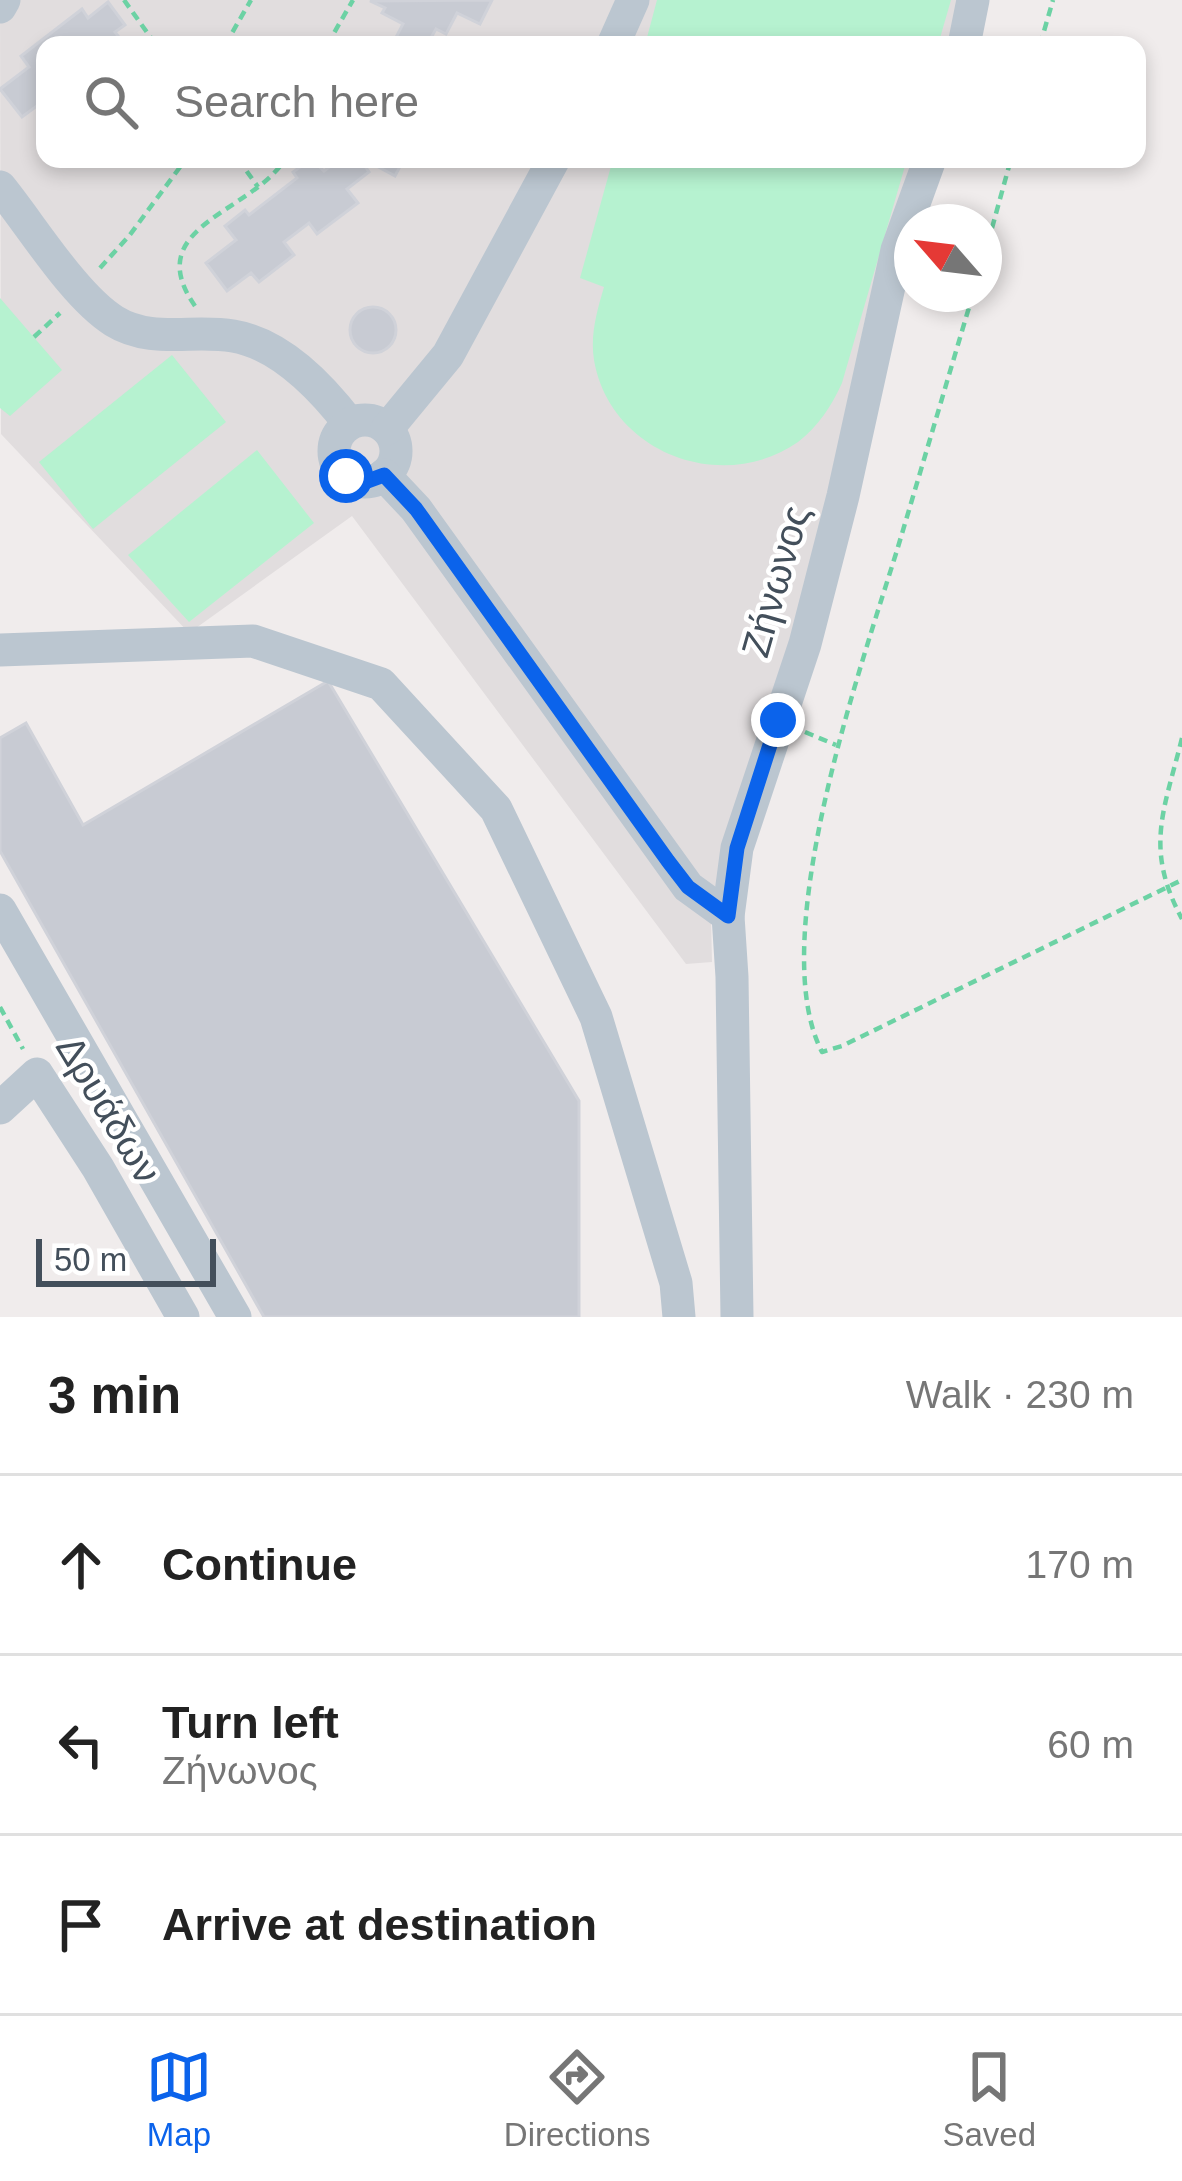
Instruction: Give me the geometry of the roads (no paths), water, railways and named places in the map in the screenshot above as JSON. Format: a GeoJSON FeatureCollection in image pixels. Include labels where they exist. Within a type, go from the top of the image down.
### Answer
{"type":"FeatureCollection","features":[{"type":"Feature","properties":{"kind":"street"},"geometry":{"type":"LineString","coordinates":[[617,36],[633,0]]}},
{"type":"Feature","properties":{"kind":"street"},"geometry":{"type":"LineString","coordinates":[[966,36],[973,0]]}},
{"type":"Feature","properties":{"kind":"street"},"geometry":{"type":"LineString","coordinates":[[387,429],[448,355],[549,168]]}},
{"type":"Feature","properties":{"kind":"street","name":"Ζήνωνος"},"geometry":{"type":"LineString","coordinates":[[737,1317],[728,916],[737,848],[805,644],[897,250],[927,168]]}},
{"type":"Feature","properties":{"kind":"street"},"geometry":{"type":"LineString","coordinates":[[0,187],[81,290],[116,322],[155,335],[232,336],[262,345],[328,396],[349,423]]}},
{"type":"Feature","properties":{"kind":"street"},"geometry":{"type":"LineString","coordinates":[[369,420],[387,429],[396,447],[384,475],[355,480],[339,468],[334,459],[336,439],[349,423],[369,420]]}},
{"type":"Feature","properties":{"kind":"street"},"geometry":{"type":"LineString","coordinates":[[384,475],[416,509],[688,887],[728,916]]}},
{"type":"Feature","properties":{"kind":"street"},"geometry":{"type":"LineString","coordinates":[[0,650],[253,641],[381,684],[496,809],[596,1017],[676,1283],[679,1317]]}},
{"type":"Feature","properties":{"kind":"street"},"geometry":{"type":"LineString","coordinates":[[0,910],[235,1317]]}},
{"type":"Feature","properties":{"kind":"street","name":"Δρυάδων"},"geometry":{"type":"LineString","coordinates":[[0,1108],[37,1074],[98,1168],[183,1317]]}}]}
